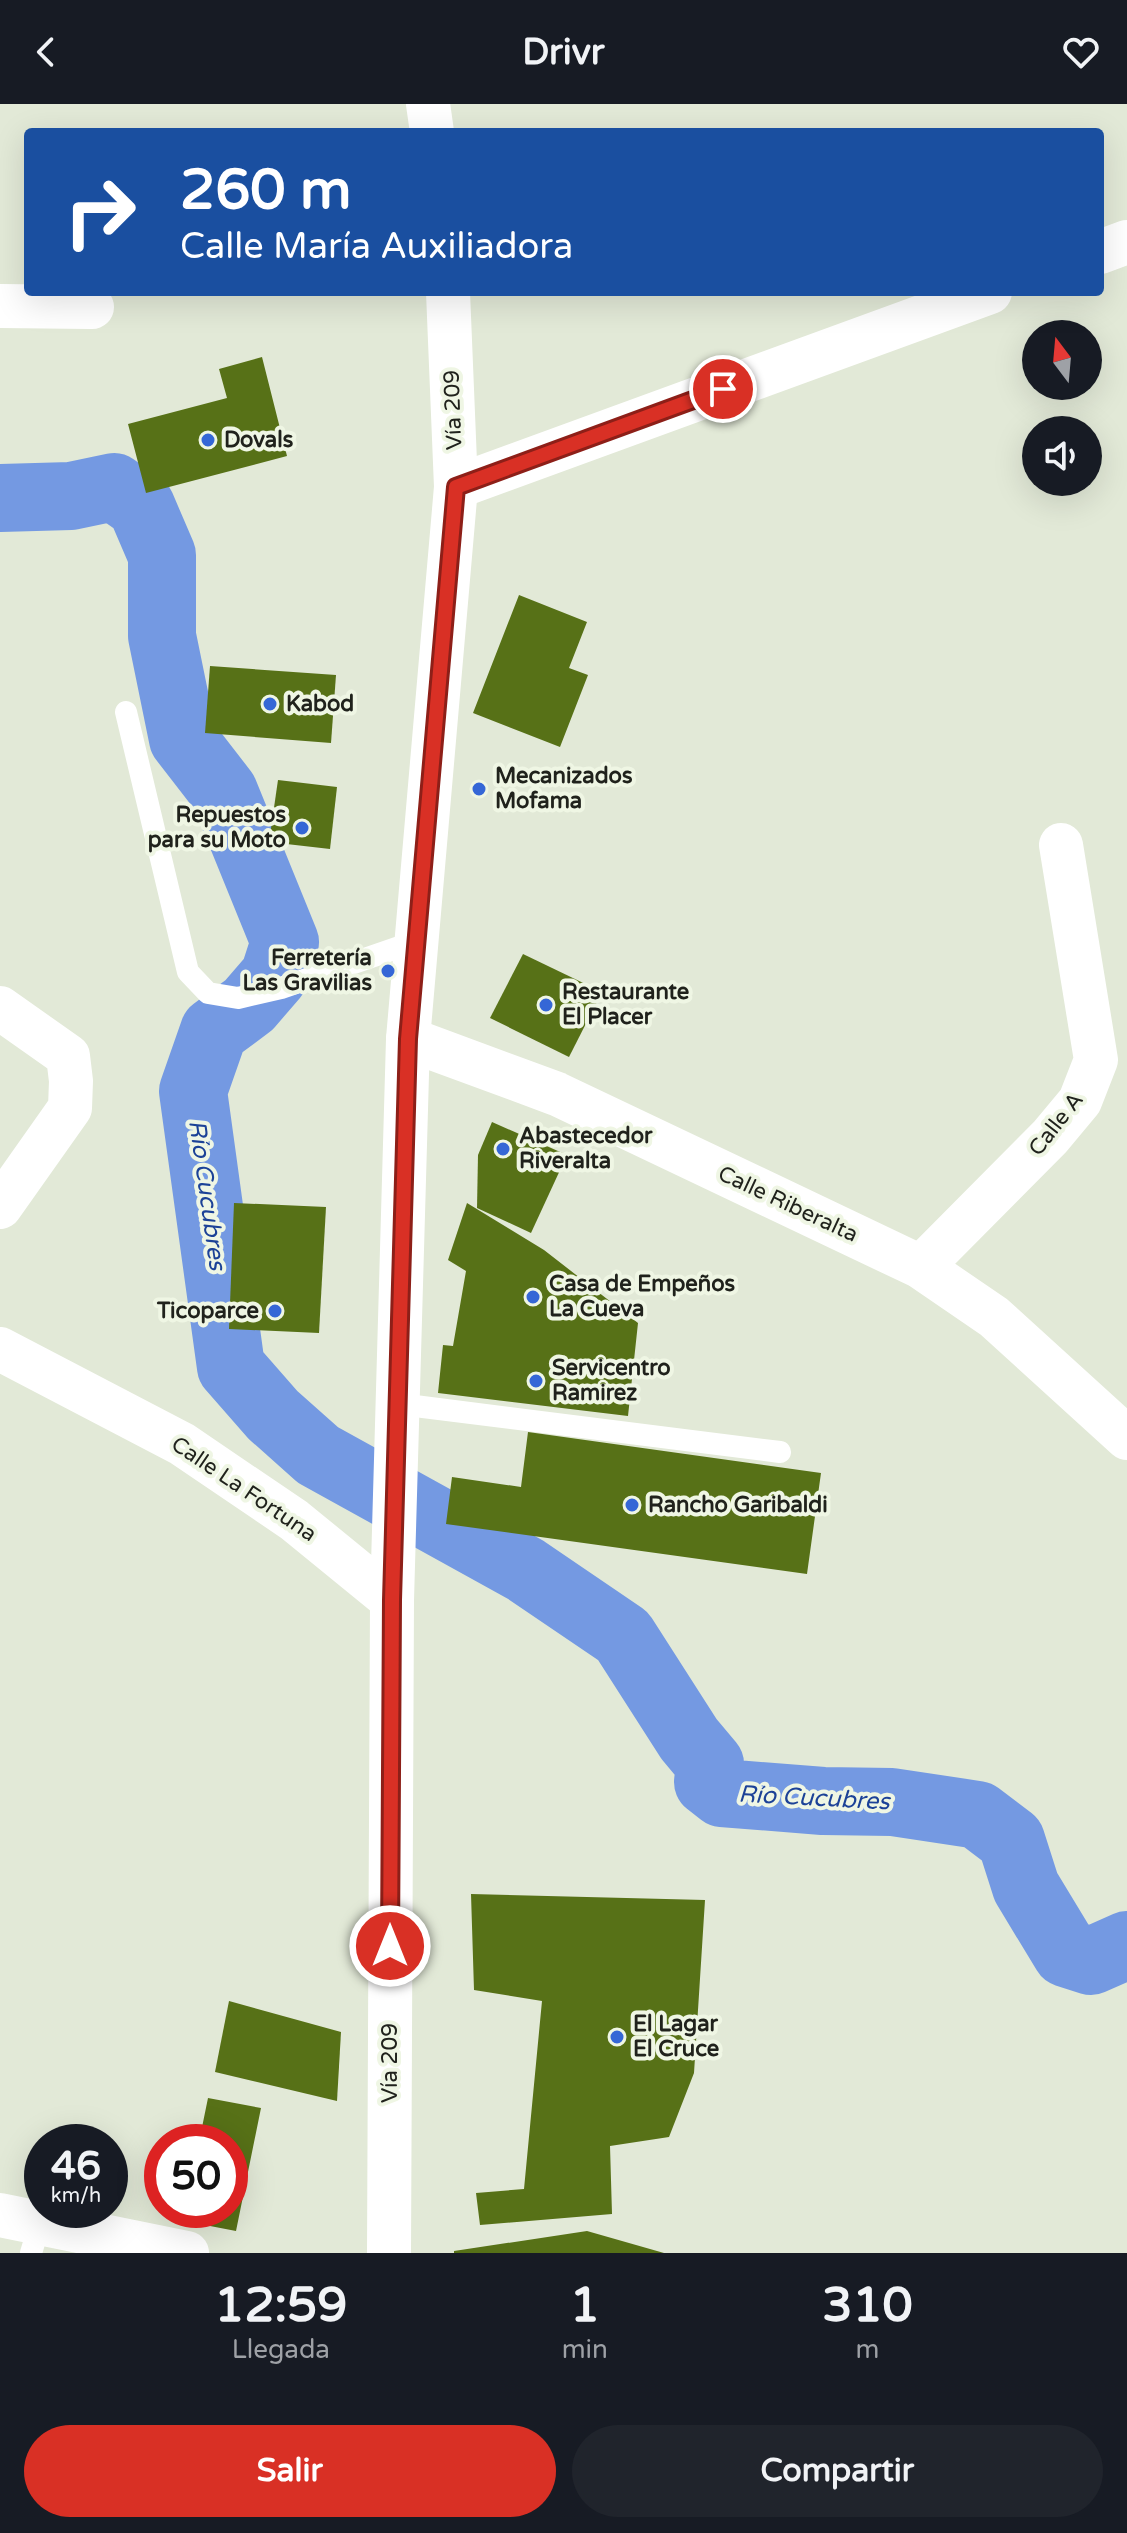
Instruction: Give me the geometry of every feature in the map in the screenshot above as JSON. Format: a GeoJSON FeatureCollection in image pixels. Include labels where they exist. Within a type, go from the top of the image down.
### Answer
{"type":"FeatureCollection","features":[{"type":"Feature","properties":{"kind":"street"},"geometry":{"type":"LineString","coordinates":[[428,104],[431,128]]}},
{"type":"Feature","properties":{"kind":"street"},"geometry":{"type":"LineString","coordinates":[[1104,251],[1127,242]]}},
{"type":"Feature","properties":{"kind":"street","name":"Vía 209"},"geometry":{"type":"LineString","coordinates":[[389,2253],[393,1584],[408,1039],[456,487],[448,296]]}},
{"type":"Feature","properties":{"kind":"street"},"geometry":{"type":"LineString","coordinates":[[456,487],[979,296]]}},
{"type":"Feature","properties":{"kind":"street"},"geometry":{"type":"LineString","coordinates":[[0,306],[92,307]]}},
{"type":"Feature","properties":{"kind":"street","name":"Calle A"},"geometry":{"type":"LineString","coordinates":[[921,1267],[1050,1137],[1080,1101],[1096,1060],[1061,845]]}},
{"type":"Feature","properties":{"kind":"street"},"geometry":{"type":"LineString","coordinates":[[0,1008],[68,1056],[71,1081],[70,1108],[0,1207]]}},
{"type":"Feature","properties":{"kind":"street","name":"Calle Riberalta"},"geometry":{"type":"LineString","coordinates":[[408,1039],[557,1094],[921,1267],[994,1317],[1124,1427]]}},
{"type":"Feature","properties":{"kind":"street","name":"Calle La Fortuna"},"geometry":{"type":"LineString","coordinates":[[0,1349],[182,1444],[393,1584]]}},
{"type":"Feature","properties":{"kind":"street"},"geometry":{"type":"LineString","coordinates":[[24,2230],[187,2253]]}},
{"type":"Feature","properties":{"kind":"lane"},"geometry":{"type":"LineString","coordinates":[[126,712],[188,972],[208,993],[238,998],[281,988],[417,941]]}},
{"type":"Feature","properties":{"kind":"lane"},"geometry":{"type":"LineString","coordinates":[[398,1424],[780,1452]]}},
{"type":"Feature","properties":{"kind":"building","name":"Dovals"},"geometry":{"type":"Polygon","coordinates":[[[262,357],[287,456],[146,493],[128,424],[227,398],[219,369],[262,357]]]}},
{"type":"Feature","properties":{"kind":"building"},"geometry":{"type":"Polygon","coordinates":[[[519,595],[587,622],[569,668],[588,675],[560,747],[473,713],[519,595]]]}},
{"type":"Feature","properties":{"kind":"building","name":"Kabod"},"geometry":{"type":"Polygon","coordinates":[[[210,666],[336,675],[331,743],[205,733],[210,666]]]}},
{"type":"Feature","properties":{"kind":"building"},"geometry":{"type":"Polygon","coordinates":[[[278,780],[337,787],[330,849],[269,842],[278,780]]]}},
{"type":"Feature","properties":{"kind":"building","name":"Restaurante El Placer"},"geometry":{"type":"Polygon","coordinates":[[[523,954],[602,992],[569,1057],[490,1018],[523,954]]]}},
{"type":"Feature","properties":{"kind":"building"},"geometry":{"type":"Polygon","coordinates":[[[492,1122],[567,1155],[531,1233],[477,1208],[478,1155],[492,1122]]]}},
{"type":"Feature","properties":{"kind":"building"},"geometry":{"type":"Polygon","coordinates":[[[234,1203],[326,1207],[319,1333],[229,1329],[234,1203]]]}},
{"type":"Feature","properties":{"kind":"building","name":"Casa de Empeños La Cueva"},"geometry":{"type":"Polygon","coordinates":[[[467,1203],[544,1250],[638,1323],[628,1416],[438,1393],[443,1345],[453,1346],[466,1271],[448,1260],[467,1203]]]}},
{"type":"Feature","properties":{"kind":"building","name":"Rancho Garibaldi"},"geometry":{"type":"Polygon","coordinates":[[[528,1432],[821,1473],[807,1574],[446,1524],[452,1477],[521,1487],[528,1432]]]}},
{"type":"Feature","properties":{"kind":"building","name":"El Lagar El Cruce"},"geometry":{"type":"Polygon","coordinates":[[[471,1894],[705,1900],[694,2073],[669,2137],[610,2146],[612,2214],[480,2225],[476,2193],[524,2189],[542,2001],[474,1990],[471,1894]]]}},
{"type":"Feature","properties":{"kind":"building"},"geometry":{"type":"Polygon","coordinates":[[[229,2001],[341,2032],[337,2101],[215,2072],[229,2001]]]}},
{"type":"Feature","properties":{"kind":"building"},"geometry":{"type":"Polygon","coordinates":[[[208,2098],[261,2108],[248,2172],[248,2124],[203,2124],[208,2098]]]}},
{"type":"Feature","properties":{"kind":"building"},"geometry":{"type":"Polygon","coordinates":[[[587,2231],[664,2253],[454,2253],[454,2251],[587,2231]]]}},
{"type":"Feature","properties":{"kind":"waterway","name":"Río Cucubres"},"geometry":{"type":"LineString","coordinates":[[0,498],[71,496],[114,487],[141,506],[162,555],[162,636],[183,739],[224,792],[285,942],[274,976],[249,1005],[214,1031],[193,1091],[231,1367],[273,1415],[318,1455],[526,1570],[623,1636],[689,1739],[710,1764],[708,1782],[722,1793],[823,1801],[892,1802],[978,1815],[1011,1840],[1026,1887],[1066,1953],[1091,1961],[1127,1945]]}},
{"type":"Feature","properties":{"kind":"place","name":"Dovals"},"geometry":{"type":"Point","coordinates":[208,440]}},
{"type":"Feature","properties":{"kind":"place","name":"Kabod"},"geometry":{"type":"Point","coordinates":[270,704]}},
{"type":"Feature","properties":{"kind":"place","name":"Mecanizados Mofama"},"geometry":{"type":"Point","coordinates":[479,789]}},
{"type":"Feature","properties":{"kind":"place","name":"Repuestos para su Moto"},"geometry":{"type":"Point","coordinates":[302,828]}},
{"type":"Feature","properties":{"kind":"place","name":"Ferretería Las Gravilias"},"geometry":{"type":"Point","coordinates":[388,971]}},
{"type":"Feature","properties":{"kind":"place","name":"Restaurante El Placer"},"geometry":{"type":"Point","coordinates":[546,1005]}},
{"type":"Feature","properties":{"kind":"place","name":"Abastecedor Riveralta"},"geometry":{"type":"Point","coordinates":[503,1149]}},
{"type":"Feature","properties":{"kind":"place","name":"Casa de Empeños La Cueva"},"geometry":{"type":"Point","coordinates":[533,1297]}},
{"type":"Feature","properties":{"kind":"place","name":"Ticoparce"},"geometry":{"type":"Point","coordinates":[275,1311]}},
{"type":"Feature","properties":{"kind":"place","name":"Servicentro Ramirez"},"geometry":{"type":"Point","coordinates":[536,1381]}},
{"type":"Feature","properties":{"kind":"place","name":"Rancho Garibaldi"},"geometry":{"type":"Point","coordinates":[632,1505]}},
{"type":"Feature","properties":{"kind":"place","name":"El Lagar El Cruce"},"geometry":{"type":"Point","coordinates":[617,2037]}},
{"type":"Feature","properties":{"kind":"route"},"geometry":{"type":"LineString","coordinates":[[390,1946],[392,1600],[408,1039],[456,487],[723,389]]}}]}
